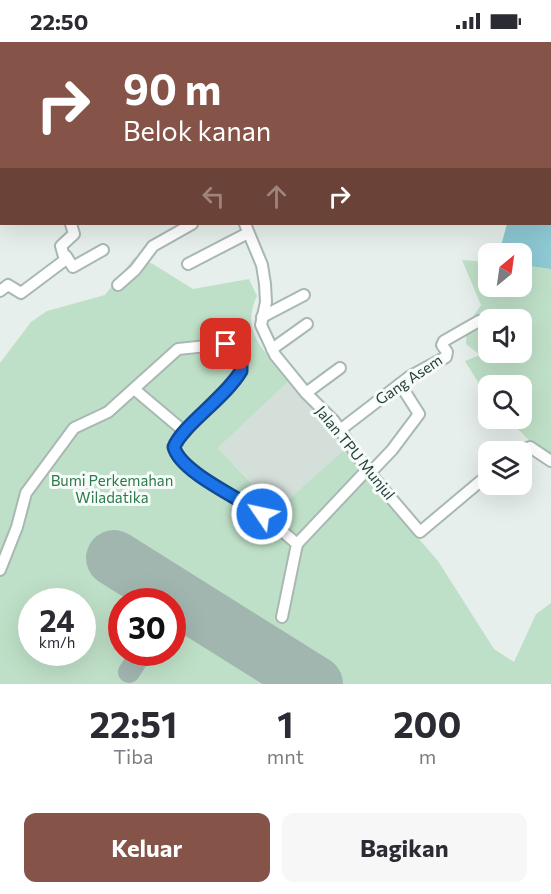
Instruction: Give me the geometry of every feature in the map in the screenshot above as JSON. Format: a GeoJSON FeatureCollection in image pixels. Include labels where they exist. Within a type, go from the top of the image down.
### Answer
{"type":"FeatureCollection","features":[{"type":"Feature","properties":{"kind":"street"},"geometry":{"type":"LineString","coordinates":[[71,225],[74,234],[61,246],[73,267],[103,250]]}},
{"type":"Feature","properties":{"kind":"street"},"geometry":{"type":"LineString","coordinates":[[118,285],[135,270],[153,246],[190,225]]}},
{"type":"Feature","properties":{"kind":"street"},"geometry":{"type":"LineString","coordinates":[[188,264],[247,228]]}},
{"type":"Feature","properties":{"kind":"street","name":"Jalan TPU Munjul"},"geometry":{"type":"LineString","coordinates":[[247,228],[266,284],[262,317],[263,332],[272,349],[306,393],[340,430],[368,472],[420,532],[478,483]]}},
{"type":"Feature","properties":{"kind":"street"},"geometry":{"type":"LineString","coordinates":[[0,291],[8,285],[21,293],[65,260],[66,256]]}},
{"type":"Feature","properties":{"kind":"street"},"geometry":{"type":"LineString","coordinates":[[262,317],[304,295]]}},
{"type":"Feature","properties":{"kind":"street","name":"Gang Asem"},"geometry":{"type":"LineString","coordinates":[[340,430],[424,367],[446,357],[442,343],[478,322]]}},
{"type":"Feature","properties":{"kind":"street"},"geometry":{"type":"LineString","coordinates":[[272,349],[307,324]]}},
{"type":"Feature","properties":{"kind":"street"},"geometry":{"type":"LineString","coordinates":[[0,570],[17,527],[26,493],[63,439],[80,424],[108,412],[178,349],[226,344],[240,339]]}},
{"type":"Feature","properties":{"kind":"street"},"geometry":{"type":"LineString","coordinates":[[226,344],[241,364],[241,371],[218,400],[185,432],[174,447],[183,461],[254,509],[297,544]]}},
{"type":"Feature","properties":{"kind":"street"},"geometry":{"type":"LineString","coordinates":[[306,393],[340,368]]}},
{"type":"Feature","properties":{"kind":"street"},"geometry":{"type":"LineString","coordinates":[[282,616],[297,544],[392,450],[419,414],[400,384]]}},
{"type":"Feature","properties":{"kind":"street"},"geometry":{"type":"LineString","coordinates":[[134,389],[185,432]]}},
{"type":"Feature","properties":{"kind":"street"},"geometry":{"type":"LineString","coordinates":[[532,448],[551,461]]}},
{"type":"Feature","properties":{"kind":"shaded area"},"geometry":{"type":"Polygon","coordinates":[[[290,380],[347,447],[278,510],[218,448],[290,380]]]}},
{"type":"Feature","properties":{"kind":"green space","name":"Bumi Perkemahan Wiladatika"},"geometry":{"type":"Polygon","coordinates":[[[135,257],[153,264],[193,289],[249,279],[257,296],[252,309],[253,332],[265,352],[290,380],[218,448],[277,510],[347,447],[399,516],[438,561],[494,649],[514,662],[536,614],[551,603],[551,684],[0,684],[0,363],[31,322],[47,311],[105,295],[135,257]]]}},
{"type":"Feature","properties":{"kind":"green space"},"geometry":{"type":"Polygon","coordinates":[[[462,260],[478,261],[478,297],[532,297],[532,266],[551,269],[551,458],[518,429],[532,429],[532,375],[478,375],[478,382],[465,361],[478,356],[478,363],[532,363],[532,309],[478,309],[481,305],[462,260]]]}},
{"type":"Feature","properties":{"kind":"green space"},"geometry":{"type":"Polygon","coordinates":[[[478,310],[478,353],[466,344],[467,326],[478,310]]]}},
{"type":"Feature","properties":{"kind":"water"},"geometry":{"type":"Polygon","coordinates":[[[507,225],[551,225],[551,269],[532,266],[532,243],[502,243],[507,225]]]}},
{"type":"Feature","properties":{"kind":"taxiway"},"geometry":{"type":"LineString","coordinates":[[129,672],[133,666]]}},
{"type":"Feature","properties":{"kind":"runway"},"geometry":{"type":"LineString","coordinates":[[114,558],[315,684]]}},
{"type":"Feature","properties":{"kind":"route"},"geometry":{"type":"LineString","coordinates":[[226,344],[241,364],[241,371],[236,380],[185,432],[174,447],[183,461],[195,471],[262,514]]}}]}
